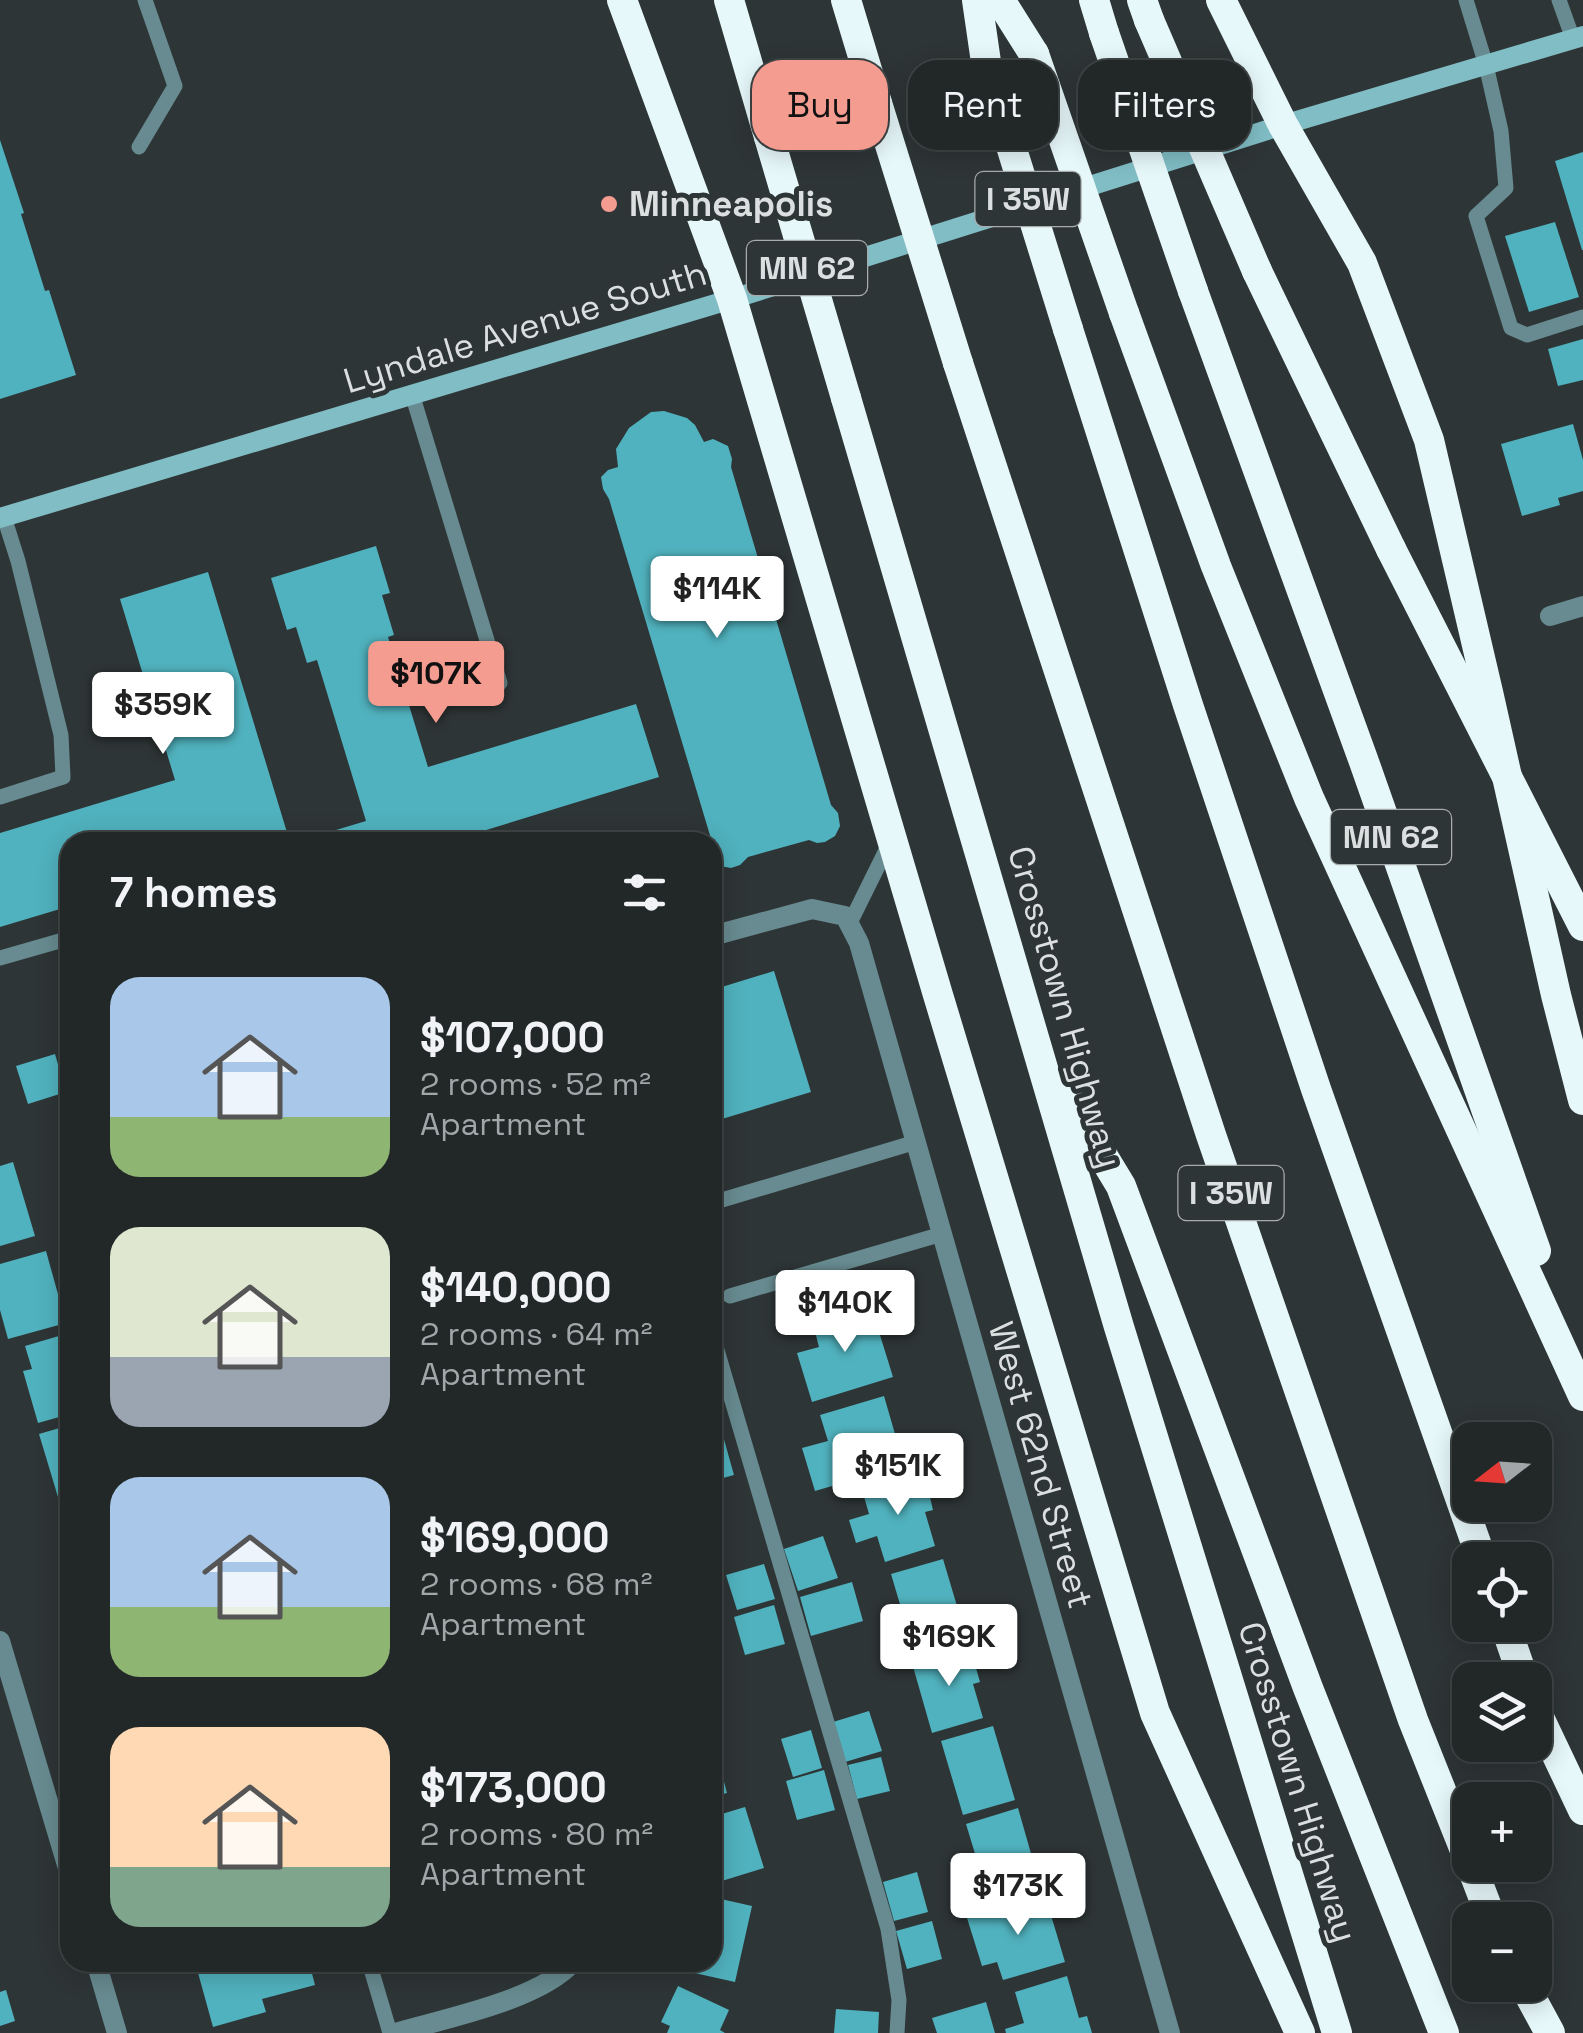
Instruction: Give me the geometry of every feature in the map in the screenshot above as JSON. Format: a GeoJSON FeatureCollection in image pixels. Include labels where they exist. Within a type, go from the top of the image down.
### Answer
{"type":"FeatureCollection","features":[{"type":"Feature","properties":{"kind":"highway"},"geometry":{"type":"LineString","coordinates":[[622,0],[732,298],[1155,1713],[1300,2033]]}},
{"type":"Feature","properties":{"kind":"highway","name":"Crosstown Highway"},"geometry":{"type":"LineString","coordinates":[[729,0],[1119,1327],[1337,2033]]}},
{"type":"Feature","properties":{"kind":"highway","name":"I 35W"},"geometry":{"type":"LineString","coordinates":[[846,0],[958,363],[1211,1135],[1413,1720],[1452,1819]]}},
{"type":"Feature","properties":{"kind":"highway","name":"I 35W"},"geometry":{"type":"LineString","coordinates":[[977,0],[987,69],[1188,705],[1310,1071],[1476,1542]]}},
{"type":"Feature","properties":{"kind":"highway"},"geometry":{"type":"LineString","coordinates":[[1000,0],[1034,54],[1216,566],[1310,798],[1583,1396]]}},
{"type":"Feature","properties":{"kind":"highway","name":"MN 62"},"geometry":{"type":"LineString","coordinates":[[1094,0],[1193,291],[1364,759],[1583,1386]]}},
{"type":"Feature","properties":{"kind":"highway"},"geometry":{"type":"LineString","coordinates":[[1221,0],[1283,125],[1362,263],[1429,440],[1583,1100]]}},
{"type":"Feature","properties":{"kind":"highway"},"geometry":{"type":"LineString","coordinates":[[1146,10],[1257,271],[1391,549],[1583,926]]}},
{"type":"Feature","properties":{"kind":"highway"},"geometry":{"type":"LineString","coordinates":[[1039,1050],[1121,1186],[1308,1688],[1444,2033]]}},
{"type":"Feature","properties":{"kind":"highway"},"geometry":{"type":"LineString","coordinates":[[1552,1745],[1583,1810]]}},
{"type":"Feature","properties":{"kind":"highway"},"geometry":{"type":"LineString","coordinates":[[1533,2002],[1550,2033]]}},
{"type":"Feature","properties":{"kind":"main road","name":"Lyndale Avenue South"},"geometry":{"type":"LineString","coordinates":[[2,518],[1578,37]]}},
{"type":"Feature","properties":{"kind":"street"},"geometry":{"type":"LineString","coordinates":[[1550,616],[1583,606]]}},
{"type":"Feature","properties":{"kind":"street"},"geometry":{"type":"LineString","coordinates":[[722,933],[812,908],[847,921]]}},
{"type":"Feature","properties":{"kind":"street","name":"West 62nd Street"},"geometry":{"type":"LineString","coordinates":[[847,921],[859,944],[1170,2033]]}},
{"type":"Feature","properties":{"kind":"street"},"geometry":{"type":"LineString","coordinates":[[0,1641],[60,1842]]}},
{"type":"Feature","properties":{"kind":"street"},"geometry":{"type":"LineString","coordinates":[[99,1972],[117,2033]]}},
{"type":"Feature","properties":{"kind":"street"},"geometry":{"type":"LineString","coordinates":[[392,2033],[529,1994],[562,1972]]}},
{"type":"Feature","properties":{"kind":"lane"},"geometry":{"type":"LineString","coordinates":[[139,146],[175,86],[144,0]]}},
{"type":"Feature","properties":{"kind":"lane"},"geometry":{"type":"LineString","coordinates":[[1466,0],[1486,65],[1500,131],[1506,188],[1476,216],[1512,328],[1528,335],[1583,317]]}},
{"type":"Feature","properties":{"kind":"lane"},"geometry":{"type":"LineString","coordinates":[[1559,0],[1578,37]]}},
{"type":"Feature","properties":{"kind":"lane"},"geometry":{"type":"LineString","coordinates":[[412,394],[500,682]]}},
{"type":"Feature","properties":{"kind":"lane"},"geometry":{"type":"LineString","coordinates":[[0,797],[64,778],[60,734],[18,561],[2,518]]}},
{"type":"Feature","properties":{"kind":"lane"},"geometry":{"type":"LineString","coordinates":[[847,921],[892,838]]}},
{"type":"Feature","properties":{"kind":"lane"},"geometry":{"type":"LineString","coordinates":[[0,958],[60,943]]}},
{"type":"Feature","properties":{"kind":"lane"},"geometry":{"type":"LineString","coordinates":[[722,1200],[916,1142]]}},
{"type":"Feature","properties":{"kind":"lane"},"geometry":{"type":"LineString","coordinates":[[730,1296],[942,1234]]}},
{"type":"Feature","properties":{"kind":"lane"},"geometry":{"type":"LineString","coordinates":[[722,1367],[888,1929],[898,2000],[896,2033]]}},
{"type":"Feature","properties":{"kind":"lane"},"geometry":{"type":"LineString","coordinates":[[372,1972],[392,2033]]}},
{"type":"Feature","properties":{"kind":"building"},"geometry":{"type":"Polygon","coordinates":[[[0,140],[45,291],[49,290],[76,375],[0,399],[0,140]]]}},
{"type":"Feature","properties":{"kind":"building"},"geometry":{"type":"Polygon","coordinates":[[[1583,152],[1583,250],[1582,250],[1555,161],[1583,152]]]}},
{"type":"Feature","properties":{"kind":"building"},"geometry":{"type":"Polygon","coordinates":[[[1555,222],[1579,297],[1529,312],[1505,236],[1555,222]]]}},
{"type":"Feature","properties":{"kind":"building"},"geometry":{"type":"Polygon","coordinates":[[[1583,339],[1583,380],[1558,386],[1548,349],[1583,339]]]}},
{"type":"Feature","properties":{"kind":"building"},"geometry":{"type":"Polygon","coordinates":[[[664,411],[687,418],[704,442],[713,439],[728,446],[831,805],[838,813],[840,826],[835,836],[825,842],[809,840],[748,857],[731,868],[722,866],[722,832],[709,832],[601,477],[618,467],[616,449],[629,428],[651,412],[664,411]]]}},
{"type":"Feature","properties":{"kind":"building"},"geometry":{"type":"Polygon","coordinates":[[[1573,424],[1583,460],[1583,491],[1558,498],[1560,505],[1522,516],[1501,444],[1573,424]]]}},
{"type":"Feature","properties":{"kind":"building"},"geometry":{"type":"Polygon","coordinates":[[[376,546],[390,593],[382,595],[394,635],[388,637],[428,767],[636,704],[659,777],[480,832],[329,832],[366,821],[317,660],[307,663],[296,627],[287,630],[271,578],[376,546]]]}},
{"type":"Feature","properties":{"kind":"building"},"geometry":{"type":"Polygon","coordinates":[[[208,572],[287,832],[60,832],[60,909],[0,927],[0,833],[175,780],[120,599],[208,572]]]}},
{"type":"Feature","properties":{"kind":"building"},"geometry":{"type":"Polygon","coordinates":[[[774,971],[811,1092],[722,1119],[722,987],[774,971]]]}},
{"type":"Feature","properties":{"kind":"building"},"geometry":{"type":"Polygon","coordinates":[[[55,1054],[60,1094],[28,1104],[16,1066],[55,1054]]]}},
{"type":"Feature","properties":{"kind":"building"},"geometry":{"type":"Polygon","coordinates":[[[13,1162],[35,1236],[0,1246],[0,1166],[13,1162]]]}},
{"type":"Feature","properties":{"kind":"building"},"geometry":{"type":"Polygon","coordinates":[[[46,1251],[60,1301],[60,1325],[8,1339],[0,1310],[0,1264],[46,1251]]]}},
{"type":"Feature","properties":{"kind":"building"},"geometry":{"type":"Polygon","coordinates":[[[871,1306],[893,1377],[812,1402],[797,1353],[819,1347],[813,1324],[871,1306]]]}},
{"type":"Feature","properties":{"kind":"building"},"geometry":{"type":"Polygon","coordinates":[[[60,1336],[60,1417],[38,1423],[23,1371],[32,1369],[25,1346],[60,1336]]]}},
{"type":"Feature","properties":{"kind":"building"},"geometry":{"type":"Polygon","coordinates":[[[884,1396],[904,1465],[815,1491],[802,1448],[828,1441],[820,1415],[884,1396]]]}},
{"type":"Feature","properties":{"kind":"building"},"geometry":{"type":"Polygon","coordinates":[[[60,1428],[60,1504],[39,1434],[60,1428]]]}},
{"type":"Feature","properties":{"kind":"building"},"geometry":{"type":"Polygon","coordinates":[[[722,1436],[734,1475],[722,1478],[722,1436]]]}},
{"type":"Feature","properties":{"kind":"building"},"geometry":{"type":"Polygon","coordinates":[[[927,1473],[933,1510],[925,1512],[935,1546],[885,1562],[877,1536],[856,1543],[849,1520],[869,1514],[863,1493],[927,1473]]]}},
{"type":"Feature","properties":{"kind":"building"},"geometry":{"type":"Polygon","coordinates":[[[823,1536],[838,1578],[798,1591],[784,1549],[823,1536]]]}},
{"type":"Feature","properties":{"kind":"building"},"geometry":{"type":"Polygon","coordinates":[[[943,1559],[965,1633],[913,1648],[891,1574],[943,1559]]]}},
{"type":"Feature","properties":{"kind":"building"},"geometry":{"type":"Polygon","coordinates":[[[764,1564],[775,1599],[737,1610],[726,1575],[764,1564]]]}},
{"type":"Feature","properties":{"kind":"building"},"geometry":{"type":"Polygon","coordinates":[[[852,1582],[863,1621],[811,1636],[800,1597],[852,1582]]]}},
{"type":"Feature","properties":{"kind":"building"},"geometry":{"type":"Polygon","coordinates":[[[774,1605],[785,1644],[745,1655],[734,1617],[774,1605]]]}},
{"type":"Feature","properties":{"kind":"building"},"geometry":{"type":"Polygon","coordinates":[[[970,1647],[980,1682],[973,1684],[983,1718],[932,1733],[912,1663],[970,1647]]]}},
{"type":"Feature","properties":{"kind":"building"},"geometry":{"type":"Polygon","coordinates":[[[869,1711],[882,1751],[845,1762],[833,1722],[869,1711]]]}},
{"type":"Feature","properties":{"kind":"building"},"geometry":{"type":"Polygon","coordinates":[[[993,1726],[1015,1800],[963,1815],[941,1741],[993,1726]]]}},
{"type":"Feature","properties":{"kind":"building"},"geometry":{"type":"Polygon","coordinates":[[[811,1730],[822,1768],[793,1777],[781,1739],[811,1730]]]}},
{"type":"Feature","properties":{"kind":"building"},"geometry":{"type":"Polygon","coordinates":[[[881,1757],[890,1791],[857,1799],[848,1765],[881,1757]]]}},
{"type":"Feature","properties":{"kind":"building"},"geometry":{"type":"Polygon","coordinates":[[[824,1770],[835,1810],[797,1820],[786,1781],[824,1770]]]}},
{"type":"Feature","properties":{"kind":"building"},"geometry":{"type":"Polygon","coordinates":[[[745,1807],[764,1868],[722,1881],[722,1814],[745,1807]]]}},
{"type":"Feature","properties":{"kind":"building"},"geometry":{"type":"Polygon","coordinates":[[[1018,1808],[1040,1885],[989,1900],[966,1824],[1018,1808]]]}},
{"type":"Feature","properties":{"kind":"building"},"geometry":{"type":"Polygon","coordinates":[[[917,1872],[928,1912],[894,1921],[883,1882],[917,1872]]]}},
{"type":"Feature","properties":{"kind":"building"},"geometry":{"type":"Polygon","coordinates":[[[1045,1895],[1065,1962],[1003,1980],[997,1962],[982,1966],[967,1918],[1045,1895]]]}},
{"type":"Feature","properties":{"kind":"building"},"geometry":{"type":"Polygon","coordinates":[[[722,1899],[752,1906],[735,1982],[690,1972],[722,1972],[722,1899]]]}},
{"type":"Feature","properties":{"kind":"building"},"geometry":{"type":"Polygon","coordinates":[[[932,1921],[942,1959],[907,1969],[896,1931],[932,1921]]]}},
{"type":"Feature","properties":{"kind":"building"},"geometry":{"type":"Polygon","coordinates":[[[198,1972],[312,1972],[315,1985],[262,1999],[266,2012],[213,2027],[198,1972]]]}},
{"type":"Feature","properties":{"kind":"building"},"geometry":{"type":"Polygon","coordinates":[[[1067,1976],[1079,2018],[1087,2016],[1092,2033],[1006,2033],[1005,2029],[1024,2023],[1015,1992],[1067,1976]]]}},
{"type":"Feature","properties":{"kind":"building"},"geometry":{"type":"Polygon","coordinates":[[[678,1986],[729,2010],[720,2030],[725,2033],[667,2033],[670,2026],[661,2022],[678,1986]]]}},
{"type":"Feature","properties":{"kind":"building"},"geometry":{"type":"Polygon","coordinates":[[[6,1990],[15,2021],[0,2026],[0,1992],[6,1990]]]}},
{"type":"Feature","properties":{"kind":"building"},"geometry":{"type":"Polygon","coordinates":[[[986,2002],[995,2033],[937,2033],[932,2018],[986,2002]]]}},
{"type":"Feature","properties":{"kind":"building"},"geometry":{"type":"Polygon","coordinates":[[[836,2009],[879,2012],[878,2033],[834,2033],[836,2009]]]}},
{"type":"Feature","properties":{"kind":"place","name":"Minneapolis"},"geometry":{"type":"Point","coordinates":[609,204]}}]}
